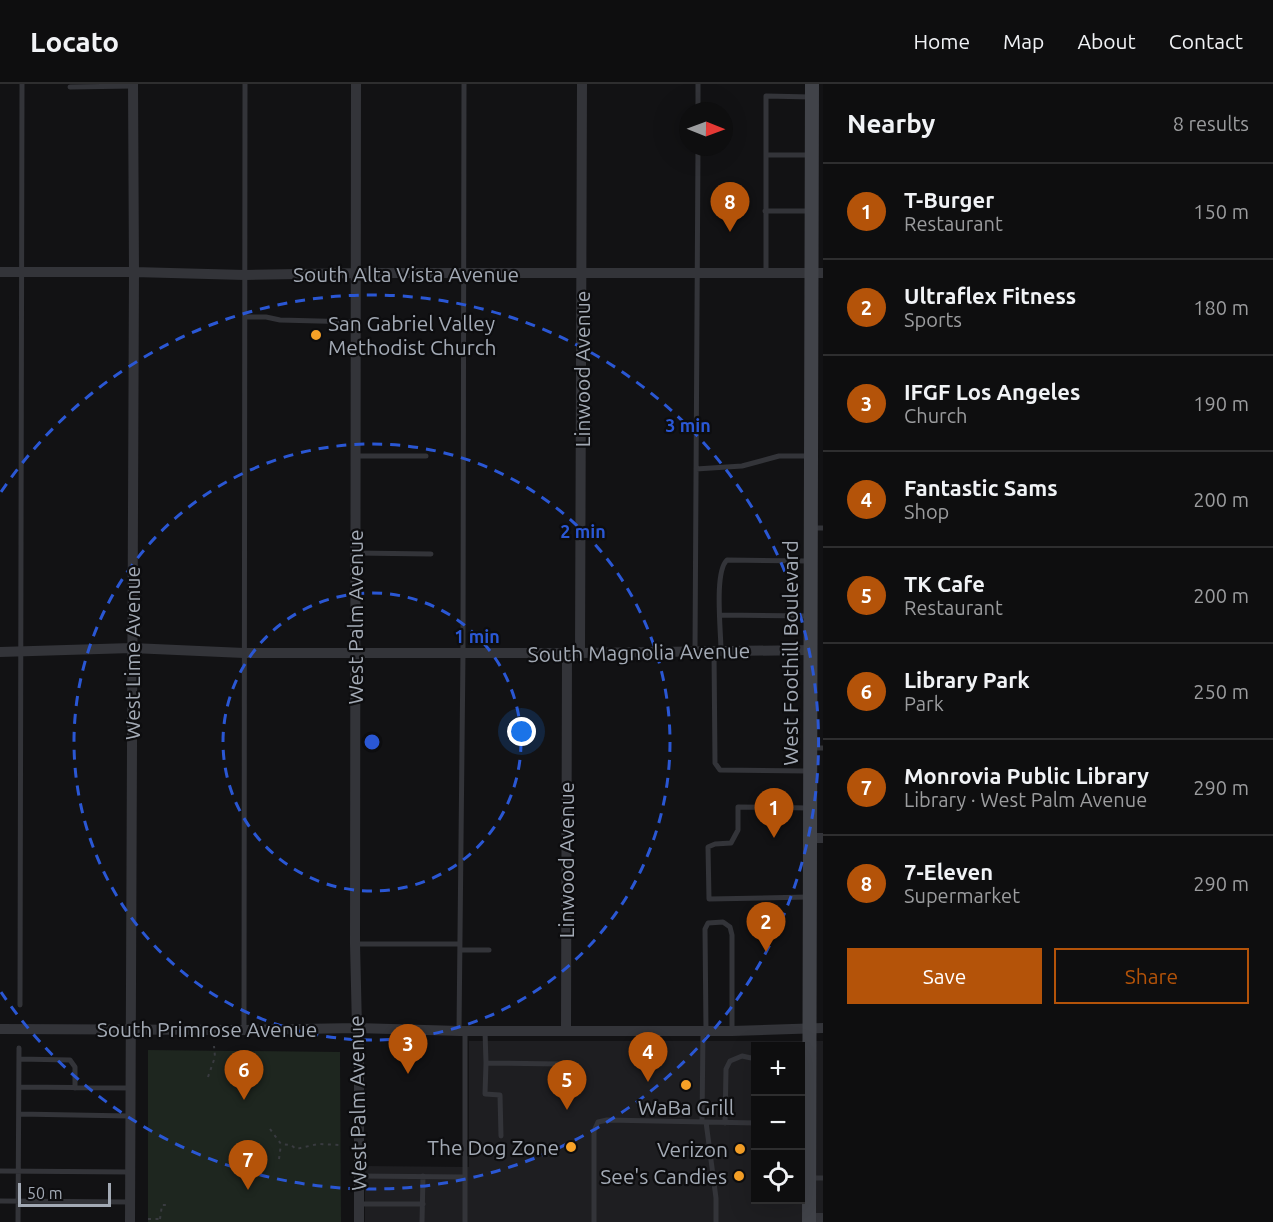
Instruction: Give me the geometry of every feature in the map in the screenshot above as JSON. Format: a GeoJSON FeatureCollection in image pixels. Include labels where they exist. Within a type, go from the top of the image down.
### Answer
{"type":"FeatureCollection","features":[{"type":"Feature","properties":{"kind":"main road","name":"West Foothill Boulevard"},"geometry":{"type":"LineString","coordinates":[[805,1116],[816,1028],[810,897],[817,838],[810,808],[810,771],[817,748],[817,650],[811,616],[811,561],[817,528],[815,458],[817,272],[812,211],[812,90]]}},
{"type":"Feature","properties":{"kind":"main road","name":"West Foothill Boulevard"},"geometry":{"type":"LineString","coordinates":[[805,1135],[814,1219]]}},
{"type":"Feature","properties":{"kind":"street","name":"West Palm Avenue"},"geometry":{"type":"LineString","coordinates":[[356,84],[355,944],[359,1044],[359,1222]]}},
{"type":"Feature","properties":{"kind":"street","name":"Linwood Avenue"},"geometry":{"type":"LineString","coordinates":[[580,653],[582,84]]}},
{"type":"Feature","properties":{"kind":"street","name":"West Lime Avenue"},"geometry":{"type":"LineString","coordinates":[[130,1222],[133,85]]}},
{"type":"Feature","properties":{"kind":"street","name":"South Alta Vista Avenue"},"geometry":{"type":"LineString","coordinates":[[0,272],[245,275],[817,272]]}},
{"type":"Feature","properties":{"kind":"street","name":"South Magnolia Avenue"},"geometry":{"type":"LineString","coordinates":[[0,652],[132,648],[244,653],[817,650]]}},
{"type":"Feature","properties":{"kind":"street","name":"Linwood Avenue"},"geometry":{"type":"LineString","coordinates":[[566,1031],[567,653]]}},
{"type":"Feature","properties":{"kind":"street","name":"South Primrose Avenue"},"geometry":{"type":"LineString","coordinates":[[0,1029],[357,1028],[462,1031],[732,1031],[816,1028]]}},
{"type":"Feature","properties":{"kind":"lane"},"geometry":{"type":"LineString","coordinates":[[20,1005],[22,84]]}},
{"type":"Feature","properties":{"kind":"lane"},"geometry":{"type":"LineString","coordinates":[[244,1030],[245,84]]}},
{"type":"Feature","properties":{"kind":"lane"},"geometry":{"type":"LineString","coordinates":[[464,84],[460,947],[465,1222]]}},
{"type":"Feature","properties":{"kind":"lane"},"geometry":{"type":"LineString","coordinates":[[698,84],[698,102]]}},
{"type":"Feature","properties":{"kind":"lane"},"geometry":{"type":"LineString","coordinates":[[70,87],[133,85]]}},
{"type":"Feature","properties":{"kind":"lane"},"geometry":{"type":"LineString","coordinates":[[766,274],[766,96],[812,90]]}},
{"type":"Feature","properties":{"kind":"lane"},"geometry":{"type":"LineString","coordinates":[[766,155],[812,154]]}},
{"type":"Feature","properties":{"kind":"lane"},"geometry":{"type":"LineString","coordinates":[[695,651],[698,156]]}},
{"type":"Feature","properties":{"kind":"lane"},"geometry":{"type":"LineString","coordinates":[[765,211],[812,211]]}},
{"type":"Feature","properties":{"kind":"lane"},"geometry":{"type":"LineString","coordinates":[[245,317],[356,322]]}},
{"type":"Feature","properties":{"kind":"lane"},"geometry":{"type":"LineString","coordinates":[[356,456],[426,456]]}},
{"type":"Feature","properties":{"kind":"lane"},"geometry":{"type":"LineString","coordinates":[[696,469],[742,466],[779,456],[815,458]]}},
{"type":"Feature","properties":{"kind":"lane"},"geometry":{"type":"LineString","coordinates":[[356,553],[431,554]]}},
{"type":"Feature","properties":{"kind":"lane"},"geometry":{"type":"LineString","coordinates":[[810,771],[720,770],[715,763],[719,579],[722,565],[727,560],[811,561]]}},
{"type":"Feature","properties":{"kind":"lane"},"geometry":{"type":"LineString","coordinates":[[720,615],[811,616]]}},
{"type":"Feature","properties":{"kind":"lane"},"geometry":{"type":"LineString","coordinates":[[810,808],[738,807],[738,830],[731,843],[708,847],[709,899],[810,897]]}},
{"type":"Feature","properties":{"kind":"lane"},"geometry":{"type":"LineString","coordinates":[[716,1222],[716,1198],[704,1122],[705,929],[708,923],[723,922],[730,927],[732,935],[732,1031]]}},
{"type":"Feature","properties":{"kind":"lane"},"geometry":{"type":"LineString","coordinates":[[355,944],[489,950]]}},
{"type":"Feature","properties":{"kind":"lane"},"geometry":{"type":"LineString","coordinates":[[485,1031],[485,1094],[500,1095],[501,1136]]}},
{"type":"Feature","properties":{"kind":"lane"},"geometry":{"type":"LineString","coordinates":[[18,1222],[19,1048]]}},
{"type":"Feature","properties":{"kind":"lane"},"geometry":{"type":"LineString","coordinates":[[725,1123],[726,1070],[730,1061],[742,1056],[751,1058]]}},
{"type":"Feature","properties":{"kind":"lane"},"geometry":{"type":"LineString","coordinates":[[19,1059],[70,1060],[75,1067],[75,1088]]}},
{"type":"Feature","properties":{"kind":"lane"},"geometry":{"type":"LineString","coordinates":[[486,1063],[560,1064]]}},
{"type":"Feature","properties":{"kind":"lane"},"geometry":{"type":"LineString","coordinates":[[19,1087],[130,1088]]}},
{"type":"Feature","properties":{"kind":"lane"},"geometry":{"type":"LineString","coordinates":[[18,1114],[130,1116]]}},
{"type":"Feature","properties":{"kind":"lane"},"geometry":{"type":"LineString","coordinates":[[594,1222],[594,1131],[598,1122],[607,1120],[751,1123]]}},
{"type":"Feature","properties":{"kind":"lane"},"geometry":{"type":"LineString","coordinates":[[0,1171],[130,1172]]}},
{"type":"Feature","properties":{"kind":"lane"},"geometry":{"type":"LineString","coordinates":[[359,1176],[465,1177]]}},
{"type":"Feature","properties":{"kind":"lane"},"geometry":{"type":"LineString","coordinates":[[423,1176],[423,1222]]}},
{"type":"Feature","properties":{"kind":"lane"},"geometry":{"type":"LineString","coordinates":[[809,1178],[823,1178]]}},
{"type":"Feature","properties":{"kind":"lane"},"geometry":{"type":"LineString","coordinates":[[0,1201],[130,1202]]}},
{"type":"Feature","properties":{"kind":"lane"},"geometry":{"type":"LineString","coordinates":[[358,1204],[423,1204]]}},
{"type":"Feature","properties":{"kind":"path"},"geometry":{"type":"LineString","coordinates":[[208,1077],[215,1057],[214,1046]]}},
{"type":"Feature","properties":{"kind":"path"},"geometry":{"type":"LineString","coordinates":[[270,1129],[281,1144],[301,1149],[318,1144],[341,1145]]}},
{"type":"Feature","properties":{"kind":"path"},"geometry":{"type":"LineString","coordinates":[[279,1159],[281,1144]]}},
{"type":"Feature","properties":{"kind":"path"},"geometry":{"type":"LineString","coordinates":[[148,1219],[160,1220],[162,1205],[170,1205]]}},
{"type":"Feature","properties":{"kind":"shaded area"},"geometry":{"type":"Polygon","coordinates":[[[469,1041],[823,1041],[823,1222],[365,1222],[365,1166],[469,1167],[469,1041]]]}},
{"type":"Feature","properties":{"kind":"shaded area"},"geometry":{"type":"Polygon","coordinates":[[[148,1050],[340,1052],[341,1222],[148,1222],[148,1050]]]}},
{"type":"Feature","properties":{"kind":"place","name":"7-Eleven"},"geometry":{"type":"Point","coordinates":[730,232]}},
{"type":"Feature","properties":{"kind":"place","name":"San Gabriel Valley Methodist Church"},"geometry":{"type":"Point","coordinates":[316,335]}},
{"type":"Feature","properties":{"kind":"place","name":"T-Burger"},"geometry":{"type":"Point","coordinates":[774,838]}},
{"type":"Feature","properties":{"kind":"place","name":"Ultraflex Fitness"},"geometry":{"type":"Point","coordinates":[766,952]}},
{"type":"Feature","properties":{"kind":"place","name":"IFGF Los Angeles"},"geometry":{"type":"Point","coordinates":[408,1074]}},
{"type":"Feature","properties":{"kind":"place","name":"Fantastic Sams"},"geometry":{"type":"Point","coordinates":[648,1082]}},
{"type":"Feature","properties":{"kind":"place","name":"WaBa Grill"},"geometry":{"type":"Point","coordinates":[686,1085]}},
{"type":"Feature","properties":{"kind":"place","name":"Library Park"},"geometry":{"type":"Point","coordinates":[244,1100]}},
{"type":"Feature","properties":{"kind":"place","name":"TK Cafe"},"geometry":{"type":"Point","coordinates":[567,1110]}},
{"type":"Feature","properties":{"kind":"place","name":"The Dog Zone"},"geometry":{"type":"Point","coordinates":[571,1147]}},
{"type":"Feature","properties":{"kind":"place","name":"Verizon"},"geometry":{"type":"Point","coordinates":[740,1149]}},
{"type":"Feature","properties":{"kind":"place","name":"See's Candies"},"geometry":{"type":"Point","coordinates":[739,1176]}},
{"type":"Feature","properties":{"kind":"place","name":"Monrovia Public Library"},"geometry":{"type":"Point","coordinates":[248,1190]}}]}
